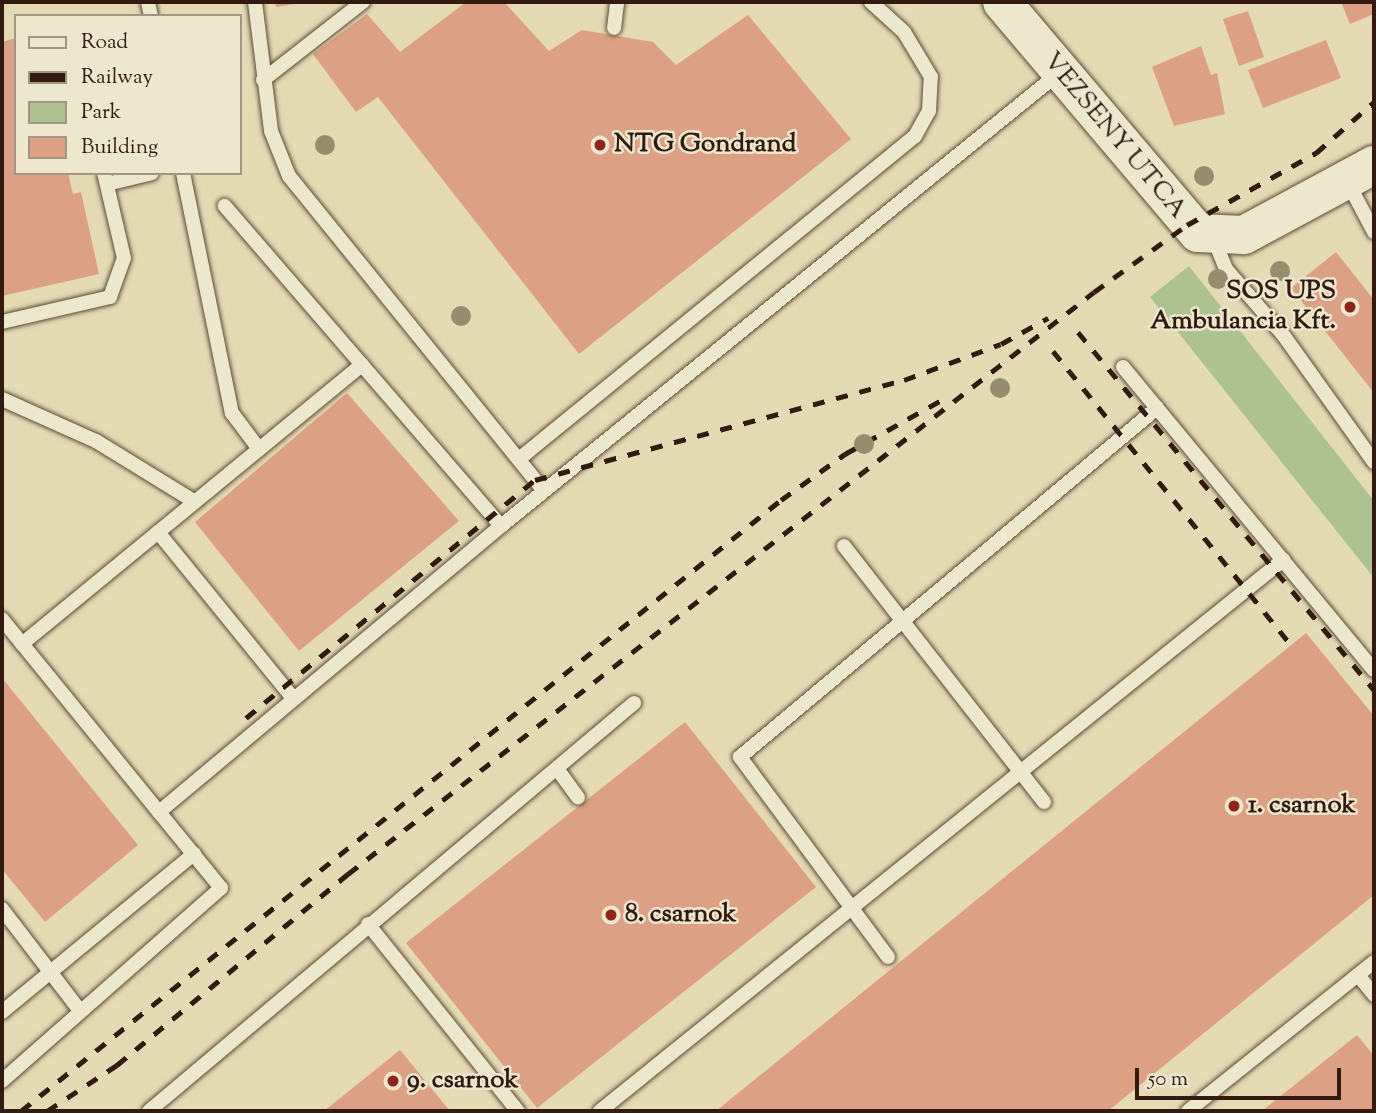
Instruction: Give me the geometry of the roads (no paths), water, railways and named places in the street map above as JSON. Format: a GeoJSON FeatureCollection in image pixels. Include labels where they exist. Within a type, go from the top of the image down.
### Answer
{"type":"FeatureCollection","features":[{"type":"Feature","properties":{"kind":"street","name":"VEZSENY UTCA"},"geometry":{"type":"LineString","coordinates":[[1002,2],[1187,225],[1228,236]]}},
{"type":"Feature","properties":{"kind":"street"},"geometry":{"type":"LineString","coordinates":[[1228,236],[1360,172]]}},
{"type":"Feature","properties":{"kind":"lane"},"geometry":{"type":"LineString","coordinates":[[255,2],[263,80],[279,155],[306,202],[543,490]]}},
{"type":"Feature","properties":{"kind":"lane"},"geometry":{"type":"LineString","coordinates":[[263,80],[363,2]]}},
{"type":"Feature","properties":{"kind":"lane"},"geometry":{"type":"LineString","coordinates":[[614,28],[617,2]]}},
{"type":"Feature","properties":{"kind":"lane"},"geometry":{"type":"LineString","coordinates":[[519,459],[915,136],[929,111],[931,77],[904,32],[871,2]]}},
{"type":"Feature","properties":{"kind":"lane"},"geometry":{"type":"LineString","coordinates":[[159,811],[543,490],[1060,72]]}},
{"type":"Feature","properties":{"kind":"lane"},"geometry":{"type":"LineString","coordinates":[[1360,172],[1374,232]]}},
{"type":"Feature","properties":{"kind":"lane"},"geometry":{"type":"LineString","coordinates":[[2,322],[110,297],[124,258],[105,178],[133,175]]}},
{"type":"Feature","properties":{"kind":"lane"},"geometry":{"type":"LineString","coordinates":[[183,175],[232,413],[260,449]]}},
{"type":"Feature","properties":{"kind":"lane"},"geometry":{"type":"LineString","coordinates":[[225,206],[501,526]]}},
{"type":"Feature","properties":{"kind":"lane"},"geometry":{"type":"LineString","coordinates":[[1228,236],[1226,269],[1284,336],[1374,462]]}},
{"type":"Feature","properties":{"kind":"lane"},"geometry":{"type":"LineString","coordinates":[[22,644],[362,365]]}},
{"type":"Feature","properties":{"kind":"lane"},"geometry":{"type":"LineString","coordinates":[[1123,367],[1374,670]]}},
{"type":"Feature","properties":{"kind":"lane"},"geometry":{"type":"LineString","coordinates":[[2,399],[96,441],[195,502]]}},
{"type":"Feature","properties":{"kind":"lane"},"geometry":{"type":"LineString","coordinates":[[888,957],[856,907],[740,757],[1157,408]]}},
{"type":"Feature","properties":{"kind":"lane"},"geometry":{"type":"LineString","coordinates":[[158,532],[293,698]]}},
{"type":"Feature","properties":{"kind":"lane"},"geometry":{"type":"LineString","coordinates":[[844,546],[1044,802]]}},
{"type":"Feature","properties":{"kind":"lane"},"geometry":{"type":"LineString","coordinates":[[600,1111],[1022,774],[1283,560]]}},
{"type":"Feature","properties":{"kind":"lane"},"geometry":{"type":"LineString","coordinates":[[2,619],[221,887],[78,1008],[2,1081]]}},
{"type":"Feature","properties":{"kind":"lane"},"geometry":{"type":"LineString","coordinates":[[149,1111],[368,924],[558,770],[634,703]]}},
{"type":"Feature","properties":{"kind":"lane"},"geometry":{"type":"LineString","coordinates":[[558,770],[578,798]]}},
{"type":"Feature","properties":{"kind":"lane"},"geometry":{"type":"LineString","coordinates":[[2,1012],[194,854]]}},
{"type":"Feature","properties":{"kind":"lane"},"geometry":{"type":"LineString","coordinates":[[2,909],[78,1008]]}},
{"type":"Feature","properties":{"kind":"lane"},"geometry":{"type":"LineString","coordinates":[[368,924],[518,1111]]}},
{"type":"Feature","properties":{"kind":"lane"},"geometry":{"type":"LineString","coordinates":[[1188,1111],[1374,962]]}},
{"type":"Feature","properties":{"kind":"lane"},"geometry":{"type":"LineString","coordinates":[[1358,975],[1374,995]]}},
{"type":"Feature","properties":{"kind":"railway"},"geometry":{"type":"LineString","coordinates":[[47,1111],[117,1065],[348,874],[1094,292],[1187,225],[1316,153],[1374,102]]}},
{"type":"Feature","properties":{"kind":"railway"},"geometry":{"type":"LineString","coordinates":[[246,718],[535,480],[904,380],[1001,344],[1048,318]]}},
{"type":"Feature","properties":{"kind":"railway"},"geometry":{"type":"LineString","coordinates":[[1078,332],[1374,690]]}},
{"type":"Feature","properties":{"kind":"railway"},"geometry":{"type":"LineString","coordinates":[[1053,351],[1291,645]]}},
{"type":"Feature","properties":{"kind":"railway"},"geometry":{"type":"LineString","coordinates":[[21,1111],[781,500],[845,454],[945,398]]}},
{"type":"Feature","properties":{"kind":"place","name":"NTG Gondrand"},"geometry":{"type":"Point","coordinates":[600,145]}},
{"type":"Feature","properties":{"kind":"place","name":"SOS UPS Ambulancia Kft."},"geometry":{"type":"Point","coordinates":[1350,307]}},
{"type":"Feature","properties":{"kind":"place","name":"1. csarnok"},"geometry":{"type":"Point","coordinates":[1234,806]}},
{"type":"Feature","properties":{"kind":"place","name":"8. csarnok"},"geometry":{"type":"Point","coordinates":[611,915]}},
{"type":"Feature","properties":{"kind":"place","name":"9. csarnok"},"geometry":{"type":"Point","coordinates":[393,1081]}}]}
